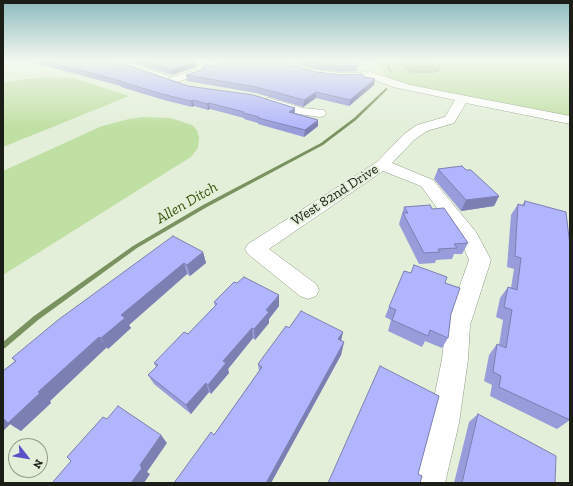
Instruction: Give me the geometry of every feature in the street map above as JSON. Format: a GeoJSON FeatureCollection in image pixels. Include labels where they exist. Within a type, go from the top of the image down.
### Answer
{"type":"FeatureCollection","features":[{"type":"Feature","properties":{"kind":"street"},"geometry":{"type":"LineString","coordinates":[[179,84],[190,87]]}},
{"type":"Feature","properties":{"kind":"street"},"geometry":{"type":"LineString","coordinates":[[393,84],[397,86],[570,120]]}},
{"type":"Feature","properties":{"kind":"street"},"geometry":{"type":"LineString","coordinates":[[260,98],[302,111],[320,113]]}},
{"type":"Feature","properties":{"kind":"street","name":"West 82nd Drive"},"geometry":{"type":"LineString","coordinates":[[308,290],[255,249],[382,165],[410,137],[422,128],[450,120],[462,99]]}},
{"type":"Feature","properties":{"kind":"street"},"geometry":{"type":"LineString","coordinates":[[382,165],[427,183],[469,237],[480,260],[458,325],[455,359],[444,423],[428,483]]}},
{"type":"Feature","properties":{"kind":"shaded area"},"geometry":{"type":"Polygon","coordinates":[[[3,84],[91,84],[129,96],[3,147],[3,84]]]}},
{"type":"Feature","properties":{"kind":"shaded area"},"geometry":{"type":"Polygon","coordinates":[[[399,84],[570,84],[570,117],[399,84]]]}},
{"type":"Feature","properties":{"kind":"shaded area"},"geometry":{"type":"Polygon","coordinates":[[[143,117],[171,118],[192,125],[197,130],[199,137],[198,148],[191,157],[3,275],[3,171],[102,126],[143,117]]]}},
{"type":"Feature","properties":{"kind":"building"},"geometry":{"type":"Polygon","coordinates":[[[128,84],[181,84],[188,86],[253,95],[295,108],[289,112],[318,120],[305,130],[209,103],[207,104],[193,100],[191,101],[128,84]]]}},
{"type":"Feature","properties":{"kind":"building"},"geometry":{"type":"Polygon","coordinates":[[[237,84],[369,84],[350,100],[316,92],[304,100],[256,87],[237,84]]]}},
{"type":"Feature","properties":{"kind":"building"},"geometry":{"type":"Polygon","coordinates":[[[462,166],[466,170],[471,170],[499,196],[466,200],[438,169],[462,166]]]}},
{"type":"Feature","properties":{"kind":"building"},"geometry":{"type":"Polygon","coordinates":[[[525,201],[566,212],[570,246],[570,420],[499,387],[501,376],[493,372],[497,344],[506,348],[512,310],[504,307],[508,287],[517,290],[521,258],[515,256],[518,204],[524,206],[525,201]]]}},
{"type":"Feature","properties":{"kind":"building"},"geometry":{"type":"Polygon","coordinates":[[[430,205],[432,209],[444,208],[468,243],[454,244],[457,248],[438,249],[440,252],[424,253],[403,213],[408,213],[404,207],[430,205]]]}},
{"type":"Feature","properties":{"kind":"building"},"geometry":{"type":"Polygon","coordinates":[[[173,236],[203,252],[187,265],[184,263],[121,315],[125,318],[101,338],[99,337],[38,392],[40,393],[8,423],[3,418],[3,371],[16,361],[12,358],[58,320],[173,236]]]}},
{"type":"Feature","properties":{"kind":"building"},"geometry":{"type":"Polygon","coordinates":[[[414,265],[447,277],[445,283],[460,288],[451,314],[448,338],[430,330],[428,336],[392,320],[396,310],[389,307],[404,271],[411,273],[414,265]]]}},
{"type":"Feature","properties":{"kind":"building"},"geometry":{"type":"Polygon","coordinates":[[[244,277],[279,295],[266,310],[269,312],[254,329],[252,328],[223,361],[226,363],[208,385],[206,383],[186,405],[148,375],[158,365],[154,363],[184,332],[188,334],[217,304],[214,302],[234,282],[237,283],[244,277]]]}},
{"type":"Feature","properties":{"kind":"building"},"geometry":{"type":"Polygon","coordinates":[[[301,311],[343,332],[338,339],[344,342],[266,483],[174,483],[211,432],[214,435],[262,367],[258,364],[286,326],[289,328],[301,311]]]}},
{"type":"Feature","properties":{"kind":"building"},"geometry":{"type":"Polygon","coordinates":[[[380,366],[439,396],[418,474],[422,476],[420,483],[328,483],[380,366]]]}},
{"type":"Feature","properties":{"kind":"building"},"geometry":{"type":"Polygon","coordinates":[[[118,406],[161,435],[140,465],[142,468],[131,483],[52,483],[71,461],[67,457],[103,417],[107,419],[118,406]]]}},
{"type":"Feature","properties":{"kind":"building"},"geometry":{"type":"Polygon","coordinates":[[[478,414],[556,456],[555,483],[462,483],[478,414]]]}},
{"type":"Feature","properties":{"kind":"waterway","name":"Allen Ditch"},"geometry":{"type":"LineString","coordinates":[[3,346],[36,318],[135,247],[205,206],[322,144],[355,119],[387,89]]}}]}
